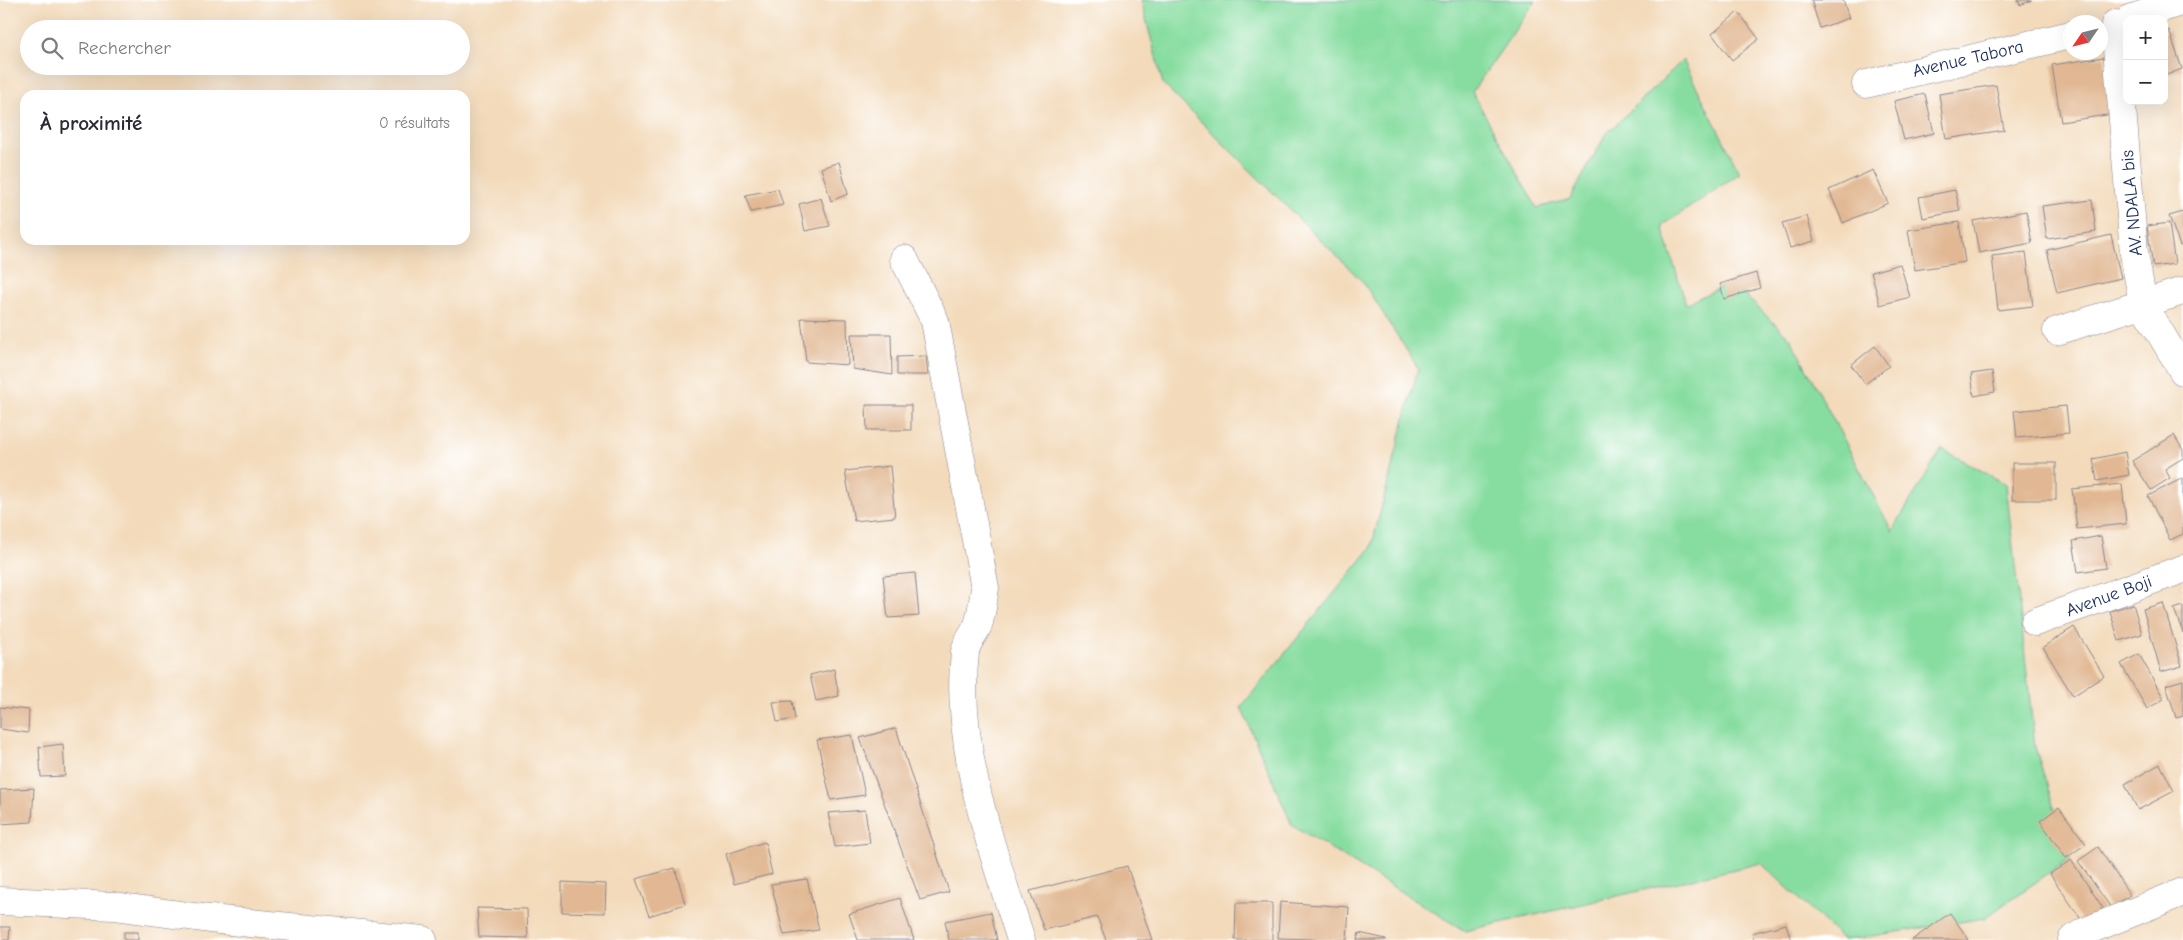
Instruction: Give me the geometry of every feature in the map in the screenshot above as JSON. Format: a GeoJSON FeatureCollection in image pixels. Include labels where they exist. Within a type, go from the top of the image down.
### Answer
{"type":"FeatureCollection","features":[{"type":"Feature","properties":{"kind":"street"},"geometry":{"type":"LineString","coordinates":[[2118,22],[2183,1]]}},
{"type":"Feature","properties":{"kind":"street","name":"AV. NDALA bis"},"geometry":{"type":"LineString","coordinates":[[2118,22],[2134,253],[2143,304],[2183,371]]}},
{"type":"Feature","properties":{"kind":"street","name":"Avenue Tabora"},"geometry":{"type":"LineString","coordinates":[[1866,84],[2063,36]]}},
{"type":"Feature","properties":{"kind":"street"},"geometry":{"type":"LineString","coordinates":[[904,260],[935,322],[985,588],[977,627],[968,639],[965,651],[964,691],[968,741],[980,802],[995,859],[1021,940]]}},
{"type":"Feature","properties":{"kind":"street"},"geometry":{"type":"LineString","coordinates":[[2057,331],[2183,291]]}},
{"type":"Feature","properties":{"kind":"street","name":"Avenue Boji"},"geometry":{"type":"LineString","coordinates":[[2035,622],[2183,569]]}},
{"type":"Feature","properties":{"kind":"street"},"geometry":{"type":"LineString","coordinates":[[2072,940],[2084,932],[2183,892]]}},
{"type":"Feature","properties":{"kind":"street"},"geometry":{"type":"LineString","coordinates":[[0,901],[114,906],[210,930],[423,940]]}},
{"type":"Feature","properties":{"kind":"green space"},"geometry":{"type":"Polygon","coordinates":[[[1141,0],[1536,0],[1472,92],[1537,208],[1570,199],[1606,134],[1683,60],[1740,173],[1662,226],[1686,304],[1731,282],[1791,339],[1892,531],[1942,449],[2006,484],[2035,747],[2070,858],[1985,918],[1847,940],[1843,940],[1761,863],[1465,931],[1292,825],[1241,707],[1371,548],[1418,368],[1363,282],[1163,84],[1141,0]]]}},
{"type":"Feature","properties":{"kind":"building"},"geometry":{"type":"Polygon","coordinates":[[[1811,0],[1843,0],[1849,18],[1820,28],[1811,0]]]}},
{"type":"Feature","properties":{"kind":"building"},"geometry":{"type":"Polygon","coordinates":[[[2018,0],[2032,0],[2020,5],[2018,0]]]}},
{"type":"Feature","properties":{"kind":"building"},"geometry":{"type":"Polygon","coordinates":[[[1738,12],[1759,39],[1732,60],[1712,34],[1738,12]]]}},
{"type":"Feature","properties":{"kind":"building"},"geometry":{"type":"Polygon","coordinates":[[[2168,30],[2182,69],[2168,74],[2168,60],[2168,30]]]}},
{"type":"Feature","properties":{"kind":"building"},"geometry":{"type":"Polygon","coordinates":[[[2084,60],[2104,60],[2113,114],[2061,122],[2052,65],[2084,60]]]}},
{"type":"Feature","properties":{"kind":"building"},"geometry":{"type":"Polygon","coordinates":[[[1996,85],[2004,130],[1946,139],[1939,94],[1996,85]]]}},
{"type":"Feature","properties":{"kind":"building"},"geometry":{"type":"Polygon","coordinates":[[[1925,94],[1934,133],[1904,140],[1894,101],[1925,94]]]}},
{"type":"Feature","properties":{"kind":"building"},"geometry":{"type":"Polygon","coordinates":[[[839,162],[848,194],[831,201],[821,168],[839,162]]]}},
{"type":"Feature","properties":{"kind":"building"},"geometry":{"type":"Polygon","coordinates":[[[1873,170],[1888,203],[1843,223],[1829,190],[1873,170]]]}},
{"type":"Feature","properties":{"kind":"building"},"geometry":{"type":"Polygon","coordinates":[[[778,189],[783,205],[751,212],[745,195],[778,189]]]}},
{"type":"Feature","properties":{"kind":"building"},"geometry":{"type":"Polygon","coordinates":[[[1955,190],[1960,211],[1923,218],[1919,197],[1955,190]]]}},
{"type":"Feature","properties":{"kind":"building"},"geometry":{"type":"Polygon","coordinates":[[[821,198],[830,226],[805,231],[799,204],[821,198]]]}},
{"type":"Feature","properties":{"kind":"building"},"geometry":{"type":"Polygon","coordinates":[[[2092,200],[2096,232],[2047,239],[2042,206],[2092,200]]]}},
{"type":"Feature","properties":{"kind":"building"},"geometry":{"type":"Polygon","coordinates":[[[2026,211],[2032,243],[1979,253],[1973,221],[2026,211]]]}},
{"type":"Feature","properties":{"kind":"building"},"geometry":{"type":"Polygon","coordinates":[[[2183,212],[2183,245],[2180,246],[2169,216],[2183,212]]]}},
{"type":"Feature","properties":{"kind":"building"},"geometry":{"type":"Polygon","coordinates":[[[1807,216],[1814,241],[1790,248],[1782,223],[1807,216]]]}},
{"type":"Feature","properties":{"kind":"building"},"geometry":{"type":"Polygon","coordinates":[[[1959,222],[1965,262],[1915,270],[1908,230],[1959,222]]]}},
{"type":"Feature","properties":{"kind":"building"},"geometry":{"type":"Polygon","coordinates":[[[2169,223],[2175,264],[2153,267],[2147,226],[2169,223]]]}},
{"type":"Feature","properties":{"kind":"building"},"geometry":{"type":"Polygon","coordinates":[[[2111,235],[2121,278],[2057,293],[2047,250],[2111,235]]]}},
{"type":"Feature","properties":{"kind":"building"},"geometry":{"type":"Polygon","coordinates":[[[2026,252],[2033,306],[1998,310],[1992,256],[2026,252]]]}},
{"type":"Feature","properties":{"kind":"building"},"geometry":{"type":"Polygon","coordinates":[[[1900,264],[1910,297],[1880,305],[1871,272],[1900,264]]]}},
{"type":"Feature","properties":{"kind":"building"},"geometry":{"type":"Polygon","coordinates":[[[1756,273],[1760,288],[1724,299],[1720,284],[1756,273]]]}},
{"type":"Feature","properties":{"kind":"building"},"geometry":{"type":"Polygon","coordinates":[[[801,318],[847,319],[848,365],[806,362],[801,318]]]}},
{"type":"Feature","properties":{"kind":"building"},"geometry":{"type":"Polygon","coordinates":[[[851,334],[891,334],[892,375],[853,369],[851,334]]]}},
{"type":"Feature","properties":{"kind":"building"},"geometry":{"type":"Polygon","coordinates":[[[1875,346],[1889,366],[1865,384],[1851,365],[1875,346]]]}},
{"type":"Feature","properties":{"kind":"building"},"geometry":{"type":"Polygon","coordinates":[[[926,356],[928,375],[897,375],[897,357],[926,356]]]}},
{"type":"Feature","properties":{"kind":"building"},"geometry":{"type":"Polygon","coordinates":[[[1992,371],[1995,392],[1974,396],[1971,374],[1992,371]]]}},
{"type":"Feature","properties":{"kind":"building"},"geometry":{"type":"Polygon","coordinates":[[[866,405],[911,405],[911,430],[867,430],[866,405]]]}},
{"type":"Feature","properties":{"kind":"building"},"geometry":{"type":"Polygon","coordinates":[[[2066,406],[2069,433],[2017,438],[2014,411],[2066,406]]]}},
{"type":"Feature","properties":{"kind":"building"},"geometry":{"type":"Polygon","coordinates":[[[2174,435],[2183,450],[2183,458],[2165,469],[2170,478],[2151,490],[2132,461],[2174,435]]]}},
{"type":"Feature","properties":{"kind":"building"},"geometry":{"type":"Polygon","coordinates":[[[2125,452],[2129,475],[2097,481],[2093,459],[2125,452]]]}},
{"type":"Feature","properties":{"kind":"building"},"geometry":{"type":"Polygon","coordinates":[[[2012,463],[2056,463],[2056,500],[2012,500],[2012,463]]]}},
{"type":"Feature","properties":{"kind":"building"},"geometry":{"type":"Polygon","coordinates":[[[890,466],[895,517],[854,521],[845,471],[890,466]]]}},
{"type":"Feature","properties":{"kind":"building"},"geometry":{"type":"Polygon","coordinates":[[[2183,478],[2183,534],[2170,540],[2148,496],[2183,478]]]}},
{"type":"Feature","properties":{"kind":"building"},"geometry":{"type":"Polygon","coordinates":[[[2122,484],[2126,524],[2077,529],[2072,489],[2122,484]]]}},
{"type":"Feature","properties":{"kind":"building"},"geometry":{"type":"Polygon","coordinates":[[[2101,536],[2106,568],[2078,572],[2073,541],[2101,536]]]}},
{"type":"Feature","properties":{"kind":"building"},"geometry":{"type":"Polygon","coordinates":[[[915,573],[919,616],[888,618],[883,576],[915,573]]]}},
{"type":"Feature","properties":{"kind":"building"},"geometry":{"type":"Polygon","coordinates":[[[2163,603],[2182,666],[2161,672],[2143,609],[2163,603]]]}},
{"type":"Feature","properties":{"kind":"building"},"geometry":{"type":"Polygon","coordinates":[[[2133,604],[2142,634],[2119,641],[2110,611],[2133,604]]]}},
{"type":"Feature","properties":{"kind":"building"},"geometry":{"type":"Polygon","coordinates":[[[2183,606],[2183,633],[2174,609],[2183,606]]]}},
{"type":"Feature","properties":{"kind":"building"},"geometry":{"type":"Polygon","coordinates":[[[2074,627],[2104,676],[2073,696],[2043,647],[2074,627]]]}},
{"type":"Feature","properties":{"kind":"building"},"geometry":{"type":"Polygon","coordinates":[[[2139,654],[2164,699],[2147,709],[2121,664],[2139,654]]]}},
{"type":"Feature","properties":{"kind":"building"},"geometry":{"type":"Polygon","coordinates":[[[834,669],[839,696],[816,701],[810,675],[834,669]]]}},
{"type":"Feature","properties":{"kind":"building"},"geometry":{"type":"Polygon","coordinates":[[[2183,680],[2183,716],[2176,718],[2166,685],[2183,680]]]}},
{"type":"Feature","properties":{"kind":"building"},"geometry":{"type":"Polygon","coordinates":[[[792,701],[795,719],[777,722],[773,702],[792,701]]]}},
{"type":"Feature","properties":{"kind":"building"},"geometry":{"type":"Polygon","coordinates":[[[0,707],[29,710],[28,733],[0,729],[0,707]]]}},
{"type":"Feature","properties":{"kind":"building"},"geometry":{"type":"Polygon","coordinates":[[[896,728],[949,892],[920,900],[860,738],[896,728]]]}},
{"type":"Feature","properties":{"kind":"building"},"geometry":{"type":"Polygon","coordinates":[[[852,735],[865,795],[831,800],[817,740],[852,735]]]}},
{"type":"Feature","properties":{"kind":"building"},"geometry":{"type":"Polygon","coordinates":[[[63,744],[65,776],[41,777],[39,747],[63,744]]]}},
{"type":"Feature","properties":{"kind":"building"},"geometry":{"type":"Polygon","coordinates":[[[2160,764],[2174,791],[2138,810],[2125,784],[2160,764]]]}},
{"type":"Feature","properties":{"kind":"building"},"geometry":{"type":"Polygon","coordinates":[[[34,788],[32,822],[0,824],[0,790],[34,788]]]}},
{"type":"Feature","properties":{"kind":"building"},"geometry":{"type":"Polygon","coordinates":[[[2059,807],[2086,844],[2066,858],[2040,821],[2059,807]]]}},
{"type":"Feature","properties":{"kind":"building"},"geometry":{"type":"Polygon","coordinates":[[[865,810],[870,843],[835,847],[828,813],[865,810]]]}},
{"type":"Feature","properties":{"kind":"building"},"geometry":{"type":"Polygon","coordinates":[[[765,842],[772,874],[734,884],[726,854],[765,842]]]}},
{"type":"Feature","properties":{"kind":"building"},"geometry":{"type":"Polygon","coordinates":[[[2098,847],[2130,895],[2111,908],[2078,861],[2098,847]]]}},
{"type":"Feature","properties":{"kind":"building"},"geometry":{"type":"Polygon","coordinates":[[[2071,860],[2103,908],[2083,922],[2050,874],[2071,860]]]}},
{"type":"Feature","properties":{"kind":"building"},"geometry":{"type":"Polygon","coordinates":[[[1127,866],[1152,940],[1106,940],[1097,917],[1044,930],[1030,891],[1127,866]]]}},
{"type":"Feature","properties":{"kind":"building"},"geometry":{"type":"Polygon","coordinates":[[[675,868],[685,904],[649,916],[636,879],[675,868]]]}},
{"type":"Feature","properties":{"kind":"building"},"geometry":{"type":"Polygon","coordinates":[[[807,879],[819,930],[784,935],[771,884],[807,879]]]}},
{"type":"Feature","properties":{"kind":"building"},"geometry":{"type":"Polygon","coordinates":[[[562,882],[606,884],[605,913],[562,912],[562,882]]]}},
{"type":"Feature","properties":{"kind":"building"},"geometry":{"type":"Polygon","coordinates":[[[900,898],[914,940],[858,940],[849,914],[900,898]]]}},
{"type":"Feature","properties":{"kind":"building"},"geometry":{"type":"Polygon","coordinates":[[[1280,902],[1349,907],[1347,940],[1278,938],[1280,902]]]}},
{"type":"Feature","properties":{"kind":"building"},"geometry":{"type":"Polygon","coordinates":[[[1236,903],[1272,903],[1272,940],[1235,940],[1236,903]]]}},
{"type":"Feature","properties":{"kind":"building"},"geometry":{"type":"Polygon","coordinates":[[[477,908],[527,909],[528,938],[479,937],[477,908]]]}},
{"type":"Feature","properties":{"kind":"building"},"geometry":{"type":"Polygon","coordinates":[[[991,912],[997,940],[949,940],[945,921],[991,912]]]}},
{"type":"Feature","properties":{"kind":"building"},"geometry":{"type":"Polygon","coordinates":[[[1950,913],[1969,940],[1912,940],[1950,913]]]}},
{"type":"Feature","properties":{"kind":"building"},"geometry":{"type":"Polygon","coordinates":[[[1786,924],[1791,940],[1754,940],[1752,933],[1786,924]]]}},
{"type":"Feature","properties":{"kind":"building"},"geometry":{"type":"Polygon","coordinates":[[[0,927],[10,927],[9,940],[0,940],[0,927]]]}},
{"type":"Feature","properties":{"kind":"building"},"geometry":{"type":"Polygon","coordinates":[[[124,932],[138,932],[138,940],[124,940],[124,932]]]}},
{"type":"Feature","properties":{"kind":"building"},"geometry":{"type":"Polygon","coordinates":[[[1359,933],[1386,939],[1386,940],[1357,940],[1359,933]]]}}]}
